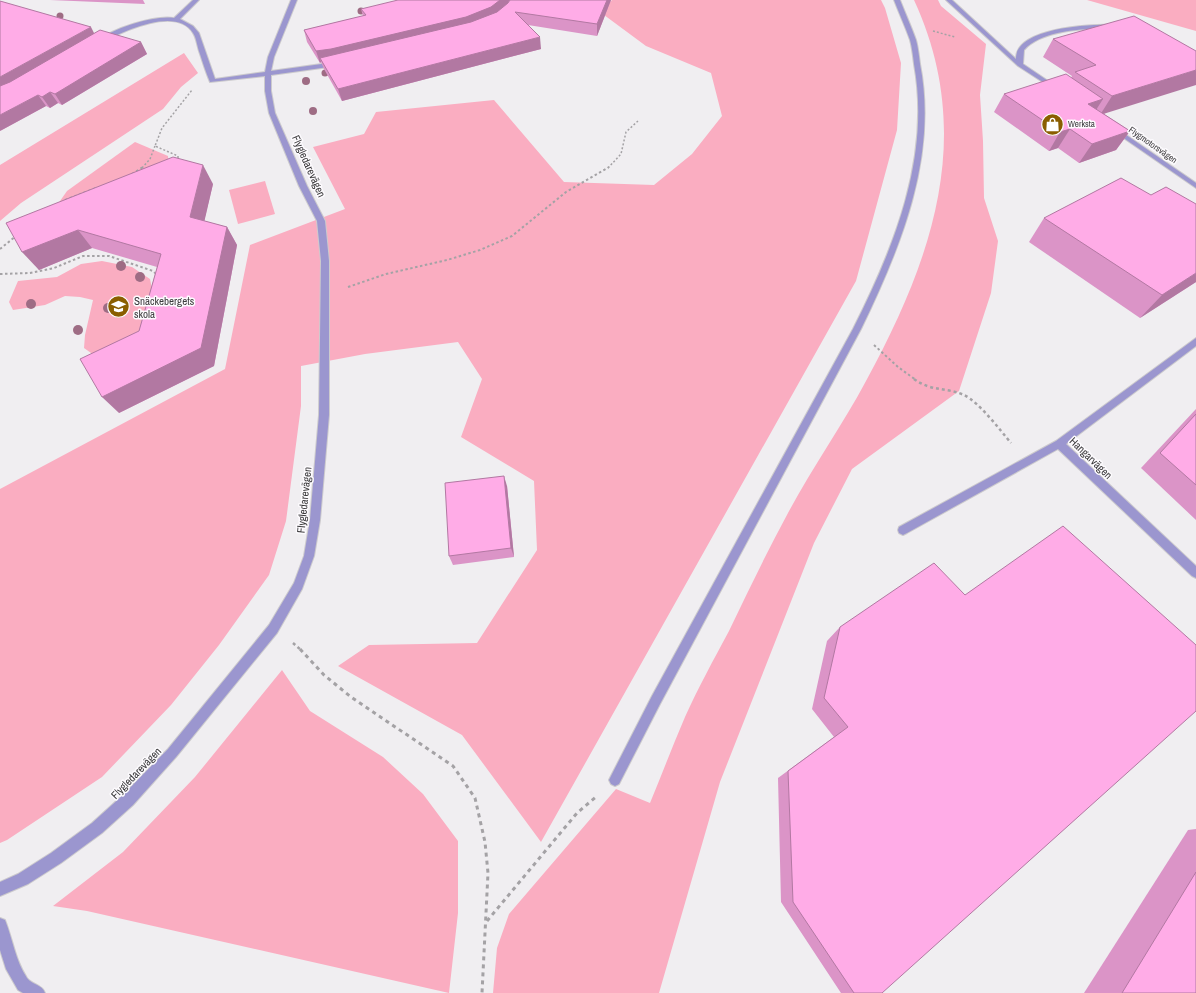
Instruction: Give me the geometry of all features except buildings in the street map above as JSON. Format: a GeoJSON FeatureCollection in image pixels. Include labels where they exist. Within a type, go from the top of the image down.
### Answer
{"type":"FeatureCollection","features":[{"type":"Feature","properties":{"kind":"street"},"geometry":{"type":"LineString","coordinates":[[176,20],[196,0]]}},
{"type":"Feature","properties":{"kind":"street","name":"Flygledarevägen"},"geometry":{"type":"LineString","coordinates":[[0,889],[23,879],[56,858],[97,828],[128,800],[172,753],[272,630],[298,585],[309,556],[324,415],[325,261],[321,221],[303,186],[272,113],[268,91],[268,72],[272,53],[294,0]]}},
{"type":"Feature","properties":{"kind":"street"},"geometry":{"type":"LineString","coordinates":[[615,780],[656,700],[875,296],[896,247],[909,205],[918,164],[921,102],[920,73],[913,41],[897,0]]}},
{"type":"Feature","properties":{"kind":"street"},"geometry":{"type":"LineString","coordinates":[[950,0],[1020,64],[1059,92]]}},
{"type":"Feature","properties":{"kind":"street"},"geometry":{"type":"LineString","coordinates":[[97,43],[111,34],[132,26],[148,22],[176,20],[192,27],[199,38],[202,51],[211,72],[212,81],[341,62]]}},
{"type":"Feature","properties":{"kind":"street"},"geometry":{"type":"LineString","coordinates":[[1020,64],[1019,53],[1021,48],[1036,39],[1062,30],[1093,26],[1118,27]]}},
{"type":"Feature","properties":{"kind":"street","name":"Flygmotorsvägen"},"geometry":{"type":"LineString","coordinates":[[1105,123],[1196,186]]}},
{"type":"Feature","properties":{"kind":"street","name":"Hangarvägen"},"geometry":{"type":"LineString","coordinates":[[1196,341],[1059,444],[1196,573]]}},
{"type":"Feature","properties":{"kind":"street"},"geometry":{"type":"LineString","coordinates":[[903,530],[1059,444]]}},
{"type":"Feature","properties":{"kind":"street"},"geometry":{"type":"LineString","coordinates":[[0,925],[12,964],[23,985],[38,993]]}},
{"type":"Feature","properties":{"kind":"path"},"geometry":{"type":"LineString","coordinates":[[129,176],[144,166],[153,155],[162,128],[186,98]]}},
{"type":"Feature","properties":{"kind":"path"},"geometry":{"type":"LineString","coordinates":[[346,288],[386,274],[447,260],[480,250],[512,236],[532,222],[566,192],[612,165],[621,154],[626,132],[638,121]]}},
{"type":"Feature","properties":{"kind":"path"},"geometry":{"type":"LineString","coordinates":[[155,146],[178,156],[178,165]]}},
{"type":"Feature","properties":{"kind":"path"},"geometry":{"type":"LineString","coordinates":[[63,201],[99,187]]}},
{"type":"Feature","properties":{"kind":"path"},"geometry":{"type":"LineString","coordinates":[[0,249],[21,232]]}},
{"type":"Feature","properties":{"kind":"path"},"geometry":{"type":"LineString","coordinates":[[0,274],[30,273],[54,268],[83,256],[110,256],[153,271],[160,279]]}},
{"type":"Feature","properties":{"kind":"path"},"geometry":{"type":"LineString","coordinates":[[857,329],[898,367],[924,386],[964,395],[991,418],[1027,462]]}},
{"type":"Feature","properties":{"kind":"path"},"geometry":{"type":"LineString","coordinates":[[272,630],[289,640],[307,655],[324,675],[351,696],[453,766],[474,798],[486,842],[488,873],[487,921],[482,993]]}},
{"type":"Feature","properties":{"kind":"path"},"geometry":{"type":"LineString","coordinates":[[487,921],[577,813],[615,780]]}},
{"type":"Feature","properties":{"kind":"shaded area"},"geometry":{"type":"Polygon","coordinates":[[[612,0],[881,0],[885,8],[901,63],[897,130],[856,281],[541,842],[462,735],[338,666],[369,645],[477,643],[537,550],[534,481],[461,437],[482,379],[458,342],[365,354],[301,366],[301,406],[286,521],[269,575],[219,645],[171,705],[102,777],[7,840],[0,843],[0,489],[225,369],[250,245],[345,209],[313,147],[364,134],[376,112],[494,100],[564,182],[654,185],[692,154],[722,116],[711,73],[646,46],[600,12],[612,0]]]}},
{"type":"Feature","properties":{"kind":"shaded area"},"geometry":{"type":"Polygon","coordinates":[[[914,0],[938,0],[941,6],[986,44],[980,95],[983,141],[984,198],[998,241],[991,293],[959,391],[852,469],[814,543],[720,782],[659,993],[493,993],[497,948],[509,914],[616,789],[650,803],[690,706],[765,557],[797,496],[866,381],[890,335],[910,288],[927,242],[938,195],[944,147],[942,99],[932,50],[914,0]]]}},
{"type":"Feature","properties":{"kind":"shaded area"},"geometry":{"type":"Polygon","coordinates":[[[1087,0],[1196,0],[1196,31],[1087,0]]]}},
{"type":"Feature","properties":{"kind":"shaded area"},"geometry":{"type":"Polygon","coordinates":[[[184,53],[198,73],[181,87],[163,109],[21,203],[0,221],[0,165],[184,53]]]}},
{"type":"Feature","properties":{"kind":"shaded area"},"geometry":{"type":"Polygon","coordinates":[[[135,142],[168,156],[169,175],[51,214],[67,191],[135,142]]]}},
{"type":"Feature","properties":{"kind":"shaded area"},"geometry":{"type":"Polygon","coordinates":[[[265,181],[275,214],[238,224],[229,190],[265,181]]]}},
{"type":"Feature","properties":{"kind":"shaded area"},"geometry":{"type":"Polygon","coordinates":[[[102,261],[132,267],[150,279],[154,299],[142,326],[136,335],[101,360],[84,348],[85,335],[93,300],[65,296],[45,305],[13,310],[9,302],[18,281],[57,277],[81,264],[102,261]]]}},
{"type":"Feature","properties":{"kind":"shaded area"},"geometry":{"type":"Polygon","coordinates":[[[282,670],[310,711],[383,757],[423,794],[458,841],[458,913],[449,993],[87,911],[53,906],[123,852],[195,777],[282,670]]]}},
{"type":"Feature","properties":{"kind":"place","name":"Werksta"},"geometry":{"type":"Point","coordinates":[1053,124]}},
{"type":"Feature","properties":{"kind":"place","name":"Snäckebergets skola"},"geometry":{"type":"Point","coordinates":[119,307]}}]}
